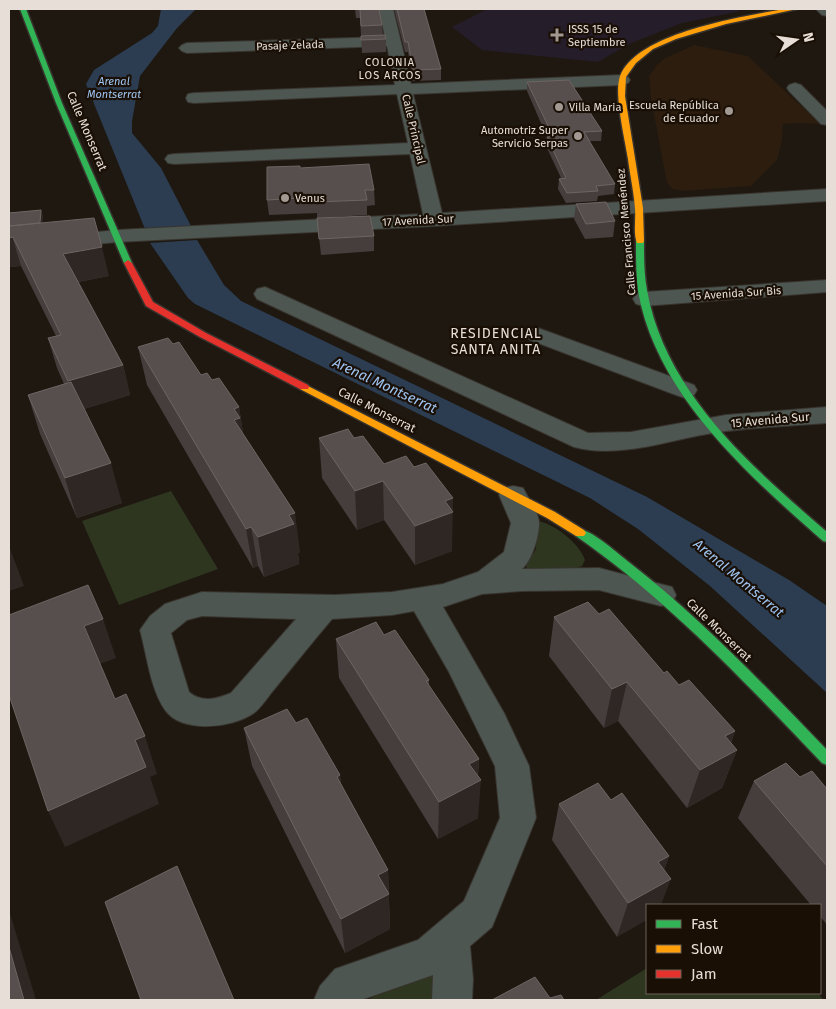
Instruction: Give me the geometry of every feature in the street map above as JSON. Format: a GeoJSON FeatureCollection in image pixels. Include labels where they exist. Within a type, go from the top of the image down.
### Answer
{"type":"FeatureCollection","features":[{"type":"Feature","properties":{"kind":"street","name":"Calle Monserrat"},"geometry":{"type":"LineString","coordinates":[[23,9],[59,103],[130,269],[149,304],[203,335],[551,515],[589,539],[660,594],[704,632],[827,759]]}},
{"type":"Feature","properties":{"kind":"street","name":"Calle Principal"},"geometry":{"type":"LineString","coordinates":[[386,9],[434,220]]}},
{"type":"Feature","properties":{"kind":"street"},"geometry":{"type":"LineString","coordinates":[[194,98],[622,80],[628,68],[645,53],[681,34],[794,9]]}},
{"type":"Feature","properties":{"kind":"street"},"geometry":{"type":"LineString","coordinates":[[823,9],[827,12]]}},
{"type":"Feature","properties":{"kind":"street","name":"Pasaje Zelada"},"geometry":{"type":"LineString","coordinates":[[187,48],[393,41]]}},
{"type":"Feature","properties":{"kind":"street","name":"Calle Francisco Menéndez"},"geometry":{"type":"LineString","coordinates":[[622,80],[623,106],[639,208],[640,261],[644,299],[656,337],[685,390],[713,425],[779,497],[827,538]]}},
{"type":"Feature","properties":{"kind":"street"},"geometry":{"type":"LineString","coordinates":[[795,88],[827,120]]}},
{"type":"Feature","properties":{"kind":"street"},"geometry":{"type":"LineString","coordinates":[[174,160],[418,148]]}},
{"type":"Feature","properties":{"kind":"street","name":"17 Avenida Sur"},"geometry":{"type":"LineString","coordinates":[[9,247],[117,236],[148,236],[434,220],[827,195]]}},
{"type":"Feature","properties":{"kind":"street","name":"15 Avenida Sur Bis"},"geometry":{"type":"LineString","coordinates":[[644,299],[827,286]]}},
{"type":"Feature","properties":{"kind":"street","name":"15 Avenida Sur"},"geometry":{"type":"LineString","coordinates":[[265,294],[583,441],[599,444],[618,442],[713,425],[827,415]]}},
{"type":"Feature","properties":{"kind":"street"},"geometry":{"type":"LineString","coordinates":[[538,336],[685,390]]}},
{"type":"Feature","properties":{"kind":"street"},"geometry":{"type":"LineString","coordinates":[[484,584],[502,574],[515,561],[524,542],[525,522],[513,495]]}},
{"type":"Feature","properties":{"kind":"street"},"geometry":{"type":"LineString","coordinates":[[324,607],[243,703],[229,710],[214,713],[200,712],[187,708],[176,701],[155,630],[166,617],[184,608],[202,604],[352,607],[423,600],[484,584],[522,580],[599,579],[660,594]]}},
{"type":"Feature","properties":{"kind":"street"},"geometry":{"type":"LineString","coordinates":[[334,1000],[349,983],[430,956],[478,914],[518,818],[512,766],[492,723],[460,663],[423,600]]}},
{"type":"Feature","properties":{"kind":"street"},"geometry":{"type":"LineString","coordinates":[[450,938],[453,979],[452,1000]]}},
{"type":"Feature","properties":{"kind":"shaded area","name":"ISSS 15 de Septiembre"},"geometry":{"type":"Polygon","coordinates":[[[487,9],[734,9],[741,11],[682,23],[629,44],[598,62],[482,50],[452,27],[487,9]]]}},
{"type":"Feature","properties":{"kind":"shaded area","name":"Escuela República de Ecuador"},"geometry":{"type":"Polygon","coordinates":[[[694,45],[748,56],[820,124],[783,124],[782,140],[777,160],[751,186],[684,191],[672,189],[667,183],[651,99],[649,76],[665,58],[694,45]]]}},
{"type":"Feature","properties":{"kind":"green space"},"geometry":{"type":"Polygon","coordinates":[[[171,491],[218,569],[119,605],[82,521],[171,491]]]}},
{"type":"Feature","properties":{"kind":"green space"},"geometry":{"type":"Polygon","coordinates":[[[537,521],[551,526],[566,535],[578,547],[585,560],[582,566],[576,568],[527,569],[526,565],[536,549],[537,521]]]}},
{"type":"Feature","properties":{"kind":"green space"},"geometry":{"type":"Polygon","coordinates":[[[434,968],[440,996],[439,1000],[367,1000],[434,968]]]}},
{"type":"Feature","properties":{"kind":"green space"},"geometry":{"type":"Polygon","coordinates":[[[646,969],[646,994],[819,994],[823,999],[821,1000],[596,1000],[646,969]]]}},
{"type":"Feature","properties":{"kind":"water","name":"Arenal Montserrat"},"geometry":{"type":"Polygon","coordinates":[[[161,9],[196,9],[177,28],[140,76],[132,121],[132,133],[161,168],[191,226],[145,229],[86,84],[94,70],[152,33],[158,26],[161,9]]]}},
{"type":"Feature","properties":{"kind":"water","name":"Arenal Montserrat"},"geometry":{"type":"Polygon","coordinates":[[[197,240],[224,285],[241,301],[647,497],[789,580],[827,606],[827,693],[710,586],[638,529],[590,498],[195,304],[188,298],[150,243],[197,240]]]}},
{"type":"Feature","properties":{"kind":"building"},"geometry":{"type":"Polygon","coordinates":[[[360,9],[379,9],[382,25],[361,26],[360,9]]]}},
{"type":"Feature","properties":{"kind":"building"},"geometry":{"type":"Polygon","coordinates":[[[397,9],[424,9],[441,69],[413,70],[408,42],[405,42],[397,9]]]}},
{"type":"Feature","properties":{"kind":"building"},"geometry":{"type":"Polygon","coordinates":[[[385,35],[386,39],[361,40],[361,36],[385,35]]]}},
{"type":"Feature","properties":{"kind":"building"},"geometry":{"type":"Polygon","coordinates":[[[569,80],[602,131],[584,132],[615,184],[596,186],[598,191],[567,193],[559,179],[566,178],[547,137],[553,136],[527,82],[569,80]]]}},
{"type":"Feature","properties":{"kind":"building"},"geometry":{"type":"Polygon","coordinates":[[[369,164],[374,190],[365,190],[367,200],[316,202],[316,197],[267,200],[267,167],[300,166],[300,168],[369,164]]]}},
{"type":"Feature","properties":{"kind":"building"},"geometry":{"type":"Polygon","coordinates":[[[606,202],[615,221],[586,224],[576,204],[606,202]]]}},
{"type":"Feature","properties":{"kind":"building"},"geometry":{"type":"Polygon","coordinates":[[[41,210],[40,223],[9,226],[9,213],[41,210]]]}},
{"type":"Feature","properties":{"kind":"building"},"geometry":{"type":"Polygon","coordinates":[[[370,216],[374,236],[319,239],[317,218],[370,216]]]}},
{"type":"Feature","properties":{"kind":"building"},"geometry":{"type":"Polygon","coordinates":[[[94,218],[102,247],[63,254],[123,365],[68,381],[48,338],[61,335],[13,237],[9,238],[9,226],[94,218]]]}},
{"type":"Feature","properties":{"kind":"building"},"geometry":{"type":"Polygon","coordinates":[[[168,338],[173,344],[179,342],[201,375],[207,373],[212,380],[219,378],[239,407],[234,409],[240,418],[234,420],[295,513],[289,515],[294,524],[258,537],[251,527],[246,529],[138,347],[168,338]]]}},
{"type":"Feature","properties":{"kind":"building"},"geometry":{"type":"Polygon","coordinates":[[[71,382],[111,463],[65,478],[28,395],[71,382]]]}},
{"type":"Feature","properties":{"kind":"building"},"geometry":{"type":"Polygon","coordinates":[[[348,429],[354,438],[363,436],[384,464],[406,456],[414,467],[426,463],[453,498],[445,501],[453,512],[415,526],[383,481],[355,491],[319,438],[348,429]]]}},
{"type":"Feature","properties":{"kind":"building"},"geometry":{"type":"Polygon","coordinates":[[[88,585],[103,619],[84,626],[115,699],[126,694],[145,736],[135,740],[146,767],[48,811],[9,695],[9,615],[88,585]]]}},
{"type":"Feature","properties":{"kind":"building"},"geometry":{"type":"Polygon","coordinates":[[[588,602],[599,614],[609,609],[664,673],[667,671],[679,685],[689,680],[735,731],[725,736],[737,750],[700,770],[627,682],[612,689],[554,617],[588,602]]]}},
{"type":"Feature","properties":{"kind":"building"},"geometry":{"type":"Polygon","coordinates":[[[376,622],[384,635],[395,630],[429,680],[426,681],[479,759],[469,764],[481,780],[439,802],[336,639],[376,622]]]}},
{"type":"Feature","properties":{"kind":"building"},"geometry":{"type":"Polygon","coordinates":[[[287,709],[296,723],[307,718],[340,775],[337,777],[388,870],[378,875],[389,894],[341,919],[244,728],[287,709]]]}},
{"type":"Feature","properties":{"kind":"building"},"geometry":{"type":"Polygon","coordinates":[[[786,763],[800,777],[812,771],[827,789],[827,866],[754,781],[786,763]]]}},
{"type":"Feature","properties":{"kind":"building"},"geometry":{"type":"Polygon","coordinates":[[[598,783],[611,800],[622,793],[669,856],[658,862],[671,879],[628,903],[559,804],[598,783]]]}},
{"type":"Feature","properties":{"kind":"building"},"geometry":{"type":"Polygon","coordinates":[[[177,866],[234,1000],[141,1000],[105,902],[177,866]]]}},
{"type":"Feature","properties":{"kind":"building"},"geometry":{"type":"Polygon","coordinates":[[[9,947],[24,1000],[9,1000],[9,947]]]}},
{"type":"Feature","properties":{"kind":"building"},"geometry":{"type":"Polygon","coordinates":[[[535,977],[550,998],[561,995],[564,1000],[492,1000],[535,977]]]}},
{"type":"Feature","properties":{"kind":"traffic: fast"},"geometry":{"type":"LineString","coordinates":[[23,9],[59,103],[128,263]]}},
{"type":"Feature","properties":{"kind":"traffic: fast"},"geometry":{"type":"LineString","coordinates":[[640,241],[644,297],[655,334],[671,368],[692,401],[742,460],[770,488],[827,538]]}},
{"type":"Feature","properties":{"kind":"traffic: fast"},"geometry":{"type":"LineString","coordinates":[[580,533],[614,557],[679,610],[739,668],[827,759]]}},
{"type":"Feature","properties":{"kind":"traffic: slow"},"geometry":{"type":"LineString","coordinates":[[640,241],[639,208],[622,96],[623,77],[634,61],[651,48],[673,37],[725,22],[794,9]]}},
{"type":"Feature","properties":{"kind":"traffic: slow"},"geometry":{"type":"LineString","coordinates":[[304,387],[551,515],[580,533]]}},
{"type":"Feature","properties":{"kind":"traffic: jam"},"geometry":{"type":"LineString","coordinates":[[128,263],[149,304],[203,335],[304,387]]}},
{"type":"Feature","properties":{"kind":"place","name":"ISSS 15 de Septiembre"},"geometry":{"type":"Point","coordinates":[557,35]}},
{"type":"Feature","properties":{"kind":"place","name":"Villa Maria"},"geometry":{"type":"Point","coordinates":[559,107]}},
{"type":"Feature","properties":{"kind":"place","name":"Escuela República de Ecuador"},"geometry":{"type":"Point","coordinates":[729,111]}},
{"type":"Feature","properties":{"kind":"place","name":"Automotriz Super Servicio Serpas"},"geometry":{"type":"Point","coordinates":[578,136]}},
{"type":"Feature","properties":{"kind":"place","name":"Venus"},"geometry":{"type":"Point","coordinates":[285,198]}},
{"type":"Feature","properties":{"kind":"district","name":"COLONIA LOS ARCOS"},"geometry":{"type":"Point","coordinates":[390,68]}},
{"type":"Feature","properties":{"kind":"district","name":"RESIDENCIAL SANTA ANITA"},"geometry":{"type":"Point","coordinates":[496,342]}}]}
